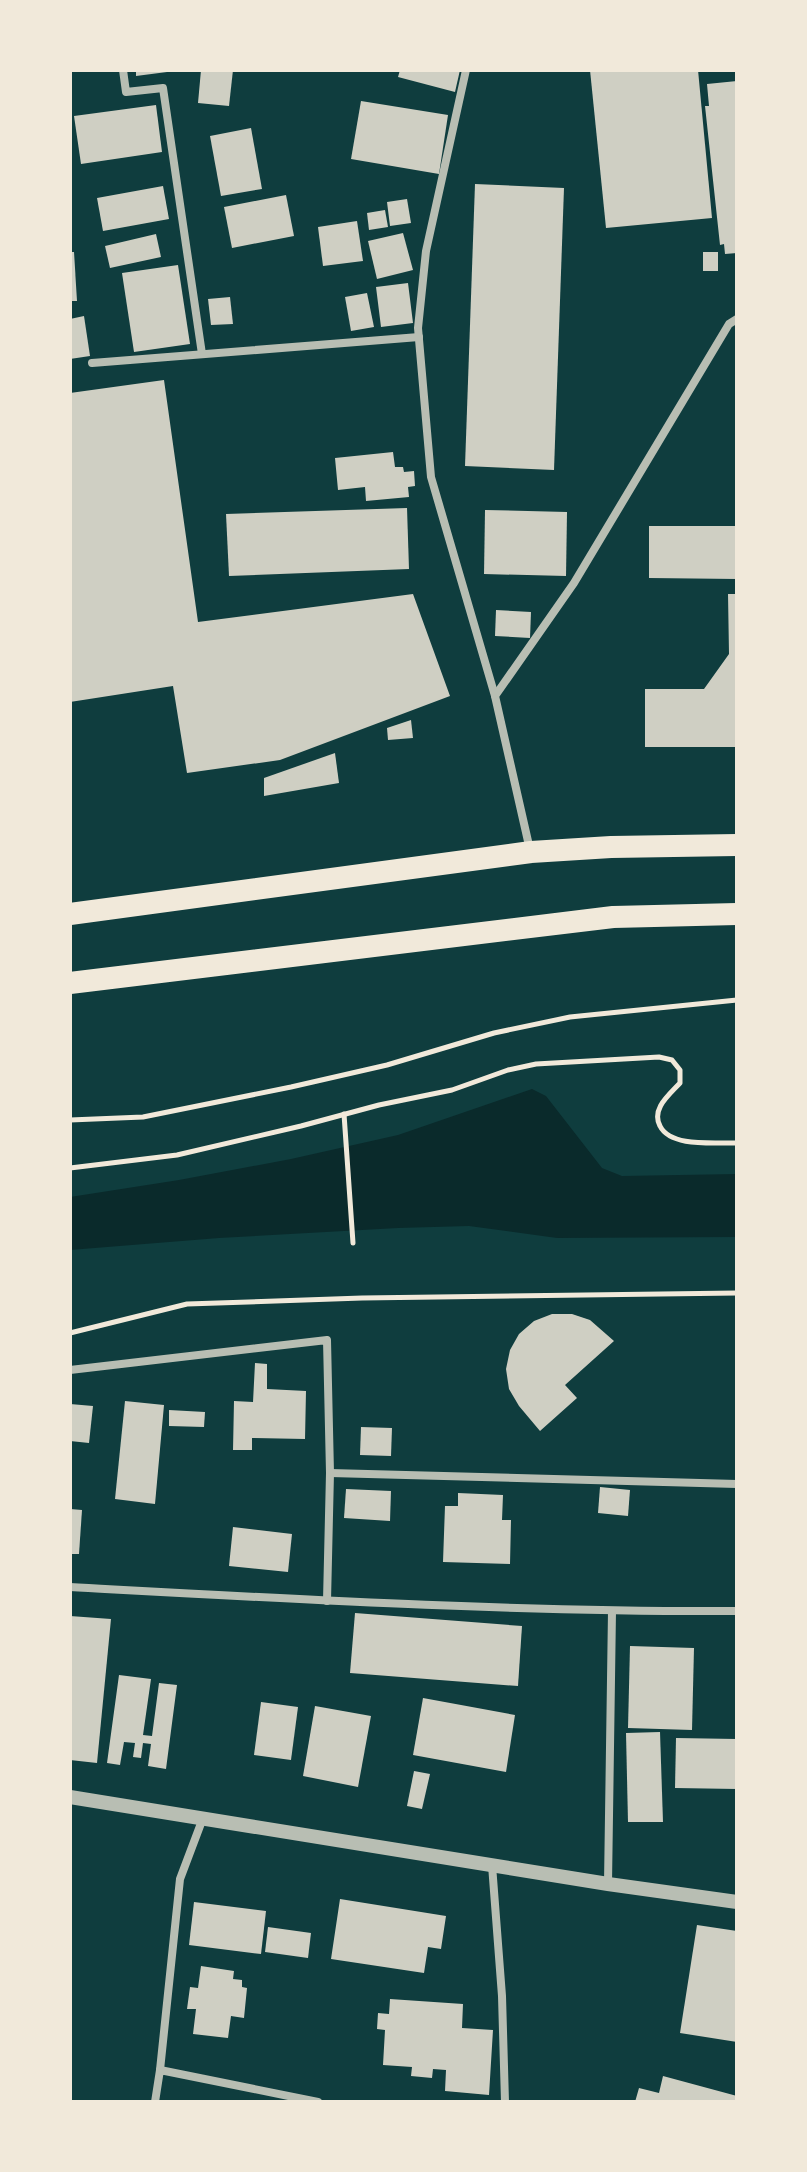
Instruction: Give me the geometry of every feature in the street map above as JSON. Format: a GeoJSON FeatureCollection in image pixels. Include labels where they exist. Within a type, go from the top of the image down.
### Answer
{"type":"FeatureCollection","features":[{"type":"Feature","properties":{"kind":"highway"},"geometry":{"type":"LineString","coordinates":[[70,914],[531,852],[737,845]]}},
{"type":"Feature","properties":{"kind":"highway"},"geometry":{"type":"LineString","coordinates":[[70,983],[613,917],[737,914]]}},
{"type":"Feature","properties":{"kind":"street"},"geometry":{"type":"LineString","coordinates":[[123,70],[126,92],[163,88],[202,354]]}},
{"type":"Feature","properties":{"kind":"street"},"geometry":{"type":"LineString","coordinates":[[466,70],[426,251],[419,337],[431,477],[495,696],[531,852]]}},
{"type":"Feature","properties":{"kind":"street"},"geometry":{"type":"LineString","coordinates":[[495,696],[574,583],[729,324],[737,319]]}},
{"type":"Feature","properties":{"kind":"street"},"geometry":{"type":"LineString","coordinates":[[92,363],[419,337]]}},
{"type":"Feature","properties":{"kind":"street"},"geometry":{"type":"LineString","coordinates":[[70,1370],[327,1340],[330,1473],[327,1601]]}},
{"type":"Feature","properties":{"kind":"street"},"geometry":{"type":"LineString","coordinates":[[330,1473],[737,1484]]}},
{"type":"Feature","properties":{"kind":"street"},"geometry":{"type":"LineString","coordinates":[[70,1587],[327,1601],[612,1611],[737,1611]]}},
{"type":"Feature","properties":{"kind":"street"},"geometry":{"type":"LineString","coordinates":[[608,1884],[612,1611]]}},
{"type":"Feature","properties":{"kind":"street"},"geometry":{"type":"LineString","coordinates":[[70,1797],[737,1902]]}},
{"type":"Feature","properties":{"kind":"street"},"geometry":{"type":"LineString","coordinates":[[155,2102],[180,1879],[203,1818]]}},
{"type":"Feature","properties":{"kind":"street"},"geometry":{"type":"LineString","coordinates":[[492,1865],[502,1996],[505,2102]]}},
{"type":"Feature","properties":{"kind":"street"},"geometry":{"type":"LineString","coordinates":[[160,2070],[318,2102]]}},
{"type":"Feature","properties":{"kind":"path"},"geometry":{"type":"LineString","coordinates":[[70,1120],[143,1117],[291,1087],[387,1065],[494,1033],[570,1017],[737,1000]]}},
{"type":"Feature","properties":{"kind":"path"},"geometry":{"type":"LineString","coordinates":[[70,1168],[177,1155],[452,1090],[508,1070],[536,1064],[659,1057],[672,1060],[680,1070],[680,1083],[658,1110],[658,1122],[666,1135],[682,1141],[737,1143]]}},
{"type":"Feature","properties":{"kind":"path"},"geometry":{"type":"LineString","coordinates":[[344,1114],[353,1243]]}},
{"type":"Feature","properties":{"kind":"path"},"geometry":{"type":"LineString","coordinates":[[70,1333],[187,1304],[362,1298],[737,1293]]}},
{"type":"Feature","properties":{"kind":"water"},"geometry":{"type":"Polygon","coordinates":[[[532,1089],[546,1096],[602,1168],[622,1176],[737,1174],[737,1237],[557,1238],[469,1226],[219,1238],[70,1250],[70,1197],[291,1159],[398,1135],[532,1089]]]}},
{"type":"Feature","properties":{"kind":"building"},"geometry":{"type":"Polygon","coordinates":[[[136,70],[167,70],[167,72],[136,76],[136,70]]]}},
{"type":"Feature","properties":{"kind":"building"},"geometry":{"type":"Polygon","coordinates":[[[201,70],[233,70],[229,106],[198,103],[201,70]]]}},
{"type":"Feature","properties":{"kind":"building"},"geometry":{"type":"Polygon","coordinates":[[[400,70],[460,70],[455,92],[398,77],[400,70]]]}},
{"type":"Feature","properties":{"kind":"building"},"geometry":{"type":"Polygon","coordinates":[[[590,70],[698,70],[712,218],[606,228],[590,70]]]}},
{"type":"Feature","properties":{"kind":"building"},"geometry":{"type":"Polygon","coordinates":[[[737,81],[737,253],[725,254],[724,244],[720,245],[705,106],[709,106],[707,84],[737,81]]]}},
{"type":"Feature","properties":{"kind":"building"},"geometry":{"type":"Polygon","coordinates":[[[361,101],[448,115],[439,174],[351,159],[361,101]]]}},
{"type":"Feature","properties":{"kind":"building"},"geometry":{"type":"Polygon","coordinates":[[[156,105],[162,152],[81,164],[74,116],[156,105]]]}},
{"type":"Feature","properties":{"kind":"building"},"geometry":{"type":"Polygon","coordinates":[[[251,128],[262,189],[221,196],[210,136],[251,128]]]}},
{"type":"Feature","properties":{"kind":"building"},"geometry":{"type":"Polygon","coordinates":[[[475,184],[564,188],[554,470],[465,466],[475,184]]]}},
{"type":"Feature","properties":{"kind":"building"},"geometry":{"type":"Polygon","coordinates":[[[163,186],[169,219],[103,231],[97,198],[163,186]]]}},
{"type":"Feature","properties":{"kind":"building"},"geometry":{"type":"Polygon","coordinates":[[[286,195],[294,236],[232,248],[224,207],[286,195]]]}},
{"type":"Feature","properties":{"kind":"building"},"geometry":{"type":"Polygon","coordinates":[[[407,199],[411,223],[390,226],[387,202],[407,199]]]}},
{"type":"Feature","properties":{"kind":"building"},"geometry":{"type":"Polygon","coordinates":[[[385,210],[388,227],[369,230],[367,213],[385,210]]]}},
{"type":"Feature","properties":{"kind":"building"},"geometry":{"type":"Polygon","coordinates":[[[357,221],[363,261],[323,266],[318,227],[357,221]]]}},
{"type":"Feature","properties":{"kind":"building"},"geometry":{"type":"Polygon","coordinates":[[[403,233],[413,270],[377,279],[368,241],[403,233]]]}},
{"type":"Feature","properties":{"kind":"building"},"geometry":{"type":"Polygon","coordinates":[[[156,234],[161,257],[110,268],[105,246],[156,234]]]}},
{"type":"Feature","properties":{"kind":"building"},"geometry":{"type":"Polygon","coordinates":[[[70,252],[74,252],[77,301],[70,301],[70,252]]]}},
{"type":"Feature","properties":{"kind":"building"},"geometry":{"type":"Polygon","coordinates":[[[703,252],[718,252],[718,271],[703,271],[703,252]]]}},
{"type":"Feature","properties":{"kind":"building"},"geometry":{"type":"Polygon","coordinates":[[[178,265],[190,344],[134,352],[122,273],[178,265]]]}},
{"type":"Feature","properties":{"kind":"building"},"geometry":{"type":"Polygon","coordinates":[[[408,283],[413,323],[381,327],[376,287],[408,283]]]}},
{"type":"Feature","properties":{"kind":"building"},"geometry":{"type":"Polygon","coordinates":[[[367,293],[374,327],[351,331],[345,297],[367,293]]]}},
{"type":"Feature","properties":{"kind":"building"},"geometry":{"type":"Polygon","coordinates":[[[230,297],[233,324],[211,325],[208,299],[230,297]]]}},
{"type":"Feature","properties":{"kind":"building"},"geometry":{"type":"Polygon","coordinates":[[[84,316],[90,356],[70,359],[70,319],[84,316]]]}},
{"type":"Feature","properties":{"kind":"building"},"geometry":{"type":"Polygon","coordinates":[[[164,380],[198,622],[413,594],[450,696],[280,760],[187,773],[173,686],[70,702],[70,393],[164,380]]]}},
{"type":"Feature","properties":{"kind":"building"},"geometry":{"type":"Polygon","coordinates":[[[393,452],[395,467],[403,467],[404,472],[414,471],[415,486],[408,487],[409,497],[366,501],[365,487],[338,490],[335,458],[393,452]]]}},
{"type":"Feature","properties":{"kind":"building"},"geometry":{"type":"Polygon","coordinates":[[[407,508],[409,569],[229,576],[226,514],[407,508]]]}},
{"type":"Feature","properties":{"kind":"building"},"geometry":{"type":"Polygon","coordinates":[[[485,510],[567,512],[566,576],[484,574],[485,510]]]}},
{"type":"Feature","properties":{"kind":"building"},"geometry":{"type":"Polygon","coordinates":[[[649,526],[737,526],[737,579],[649,578],[649,526]]]}},
{"type":"Feature","properties":{"kind":"building"},"geometry":{"type":"Polygon","coordinates":[[[728,594],[737,594],[737,747],[645,747],[645,689],[704,689],[729,654],[728,594]]]}},
{"type":"Feature","properties":{"kind":"building"},"geometry":{"type":"Polygon","coordinates":[[[496,610],[531,612],[530,638],[495,636],[496,610]]]}},
{"type":"Feature","properties":{"kind":"building"},"geometry":{"type":"Polygon","coordinates":[[[411,720],[413,738],[388,740],[387,728],[411,720]]]}},
{"type":"Feature","properties":{"kind":"building"},"geometry":{"type":"Polygon","coordinates":[[[335,753],[339,783],[264,796],[264,778],[335,753]]]}},
{"type":"Feature","properties":{"kind":"building"},"geometry":{"type":"Polygon","coordinates":[[[552,1314],[572,1314],[590,1320],[614,1341],[565,1385],[577,1398],[540,1431],[509,1389],[506,1369],[510,1350],[519,1334],[534,1321],[552,1314]]]}},
{"type":"Feature","properties":{"kind":"building"},"geometry":{"type":"Polygon","coordinates":[[[255,1363],[267,1364],[267,1389],[306,1391],[305,1439],[252,1438],[252,1450],[233,1450],[234,1401],[253,1402],[255,1363]]]}},
{"type":"Feature","properties":{"kind":"building"},"geometry":{"type":"Polygon","coordinates":[[[125,1401],[164,1405],[155,1504],[115,1499],[125,1401]]]}},
{"type":"Feature","properties":{"kind":"building"},"geometry":{"type":"Polygon","coordinates":[[[70,1404],[93,1406],[89,1443],[70,1441],[70,1404]]]}},
{"type":"Feature","properties":{"kind":"building"},"geometry":{"type":"Polygon","coordinates":[[[169,1410],[205,1412],[204,1427],[169,1426],[169,1410]]]}},
{"type":"Feature","properties":{"kind":"building"},"geometry":{"type":"Polygon","coordinates":[[[361,1427],[392,1428],[391,1456],[360,1455],[361,1427]]]}},
{"type":"Feature","properties":{"kind":"building"},"geometry":{"type":"Polygon","coordinates":[[[600,1487],[630,1490],[628,1516],[598,1513],[600,1487]]]}},
{"type":"Feature","properties":{"kind":"building"},"geometry":{"type":"Polygon","coordinates":[[[346,1489],[391,1491],[390,1521],[344,1518],[346,1489]]]}},
{"type":"Feature","properties":{"kind":"building"},"geometry":{"type":"Polygon","coordinates":[[[458,1493],[503,1495],[502,1520],[511,1520],[510,1564],[443,1562],[445,1506],[458,1506],[458,1493]]]}},
{"type":"Feature","properties":{"kind":"building"},"geometry":{"type":"Polygon","coordinates":[[[70,1509],[82,1510],[79,1554],[70,1554],[70,1509]]]}},
{"type":"Feature","properties":{"kind":"building"},"geometry":{"type":"Polygon","coordinates":[[[233,1527],[292,1534],[288,1572],[229,1566],[233,1527]]]}},
{"type":"Feature","properties":{"kind":"building"},"geometry":{"type":"Polygon","coordinates":[[[355,1613],[522,1626],[518,1686],[350,1673],[355,1613]]]}},
{"type":"Feature","properties":{"kind":"building"},"geometry":{"type":"Polygon","coordinates":[[[70,1616],[111,1619],[97,1763],[70,1760],[70,1616]]]}},
{"type":"Feature","properties":{"kind":"building"},"geometry":{"type":"Polygon","coordinates":[[[630,1646],[694,1648],[692,1730],[628,1728],[630,1646]]]}},
{"type":"Feature","properties":{"kind":"building"},"geometry":{"type":"Polygon","coordinates":[[[119,1675],[151,1679],[143,1735],[152,1736],[159,1683],[177,1685],[166,1769],[148,1766],[151,1744],[143,1743],[141,1758],[133,1757],[135,1743],[124,1742],[120,1765],[107,1763],[119,1675]]]}},
{"type":"Feature","properties":{"kind":"building"},"geometry":{"type":"Polygon","coordinates":[[[423,1698],[515,1715],[506,1772],[413,1755],[423,1698]]]}},
{"type":"Feature","properties":{"kind":"building"},"geometry":{"type":"Polygon","coordinates":[[[261,1702],[298,1707],[291,1760],[254,1755],[261,1702]]]}},
{"type":"Feature","properties":{"kind":"building"},"geometry":{"type":"Polygon","coordinates":[[[315,1706],[371,1716],[358,1787],[303,1776],[315,1706]]]}},
{"type":"Feature","properties":{"kind":"building"},"geometry":{"type":"Polygon","coordinates":[[[660,1732],[663,1822],[628,1822],[626,1733],[660,1732]]]}},
{"type":"Feature","properties":{"kind":"building"},"geometry":{"type":"Polygon","coordinates":[[[676,1738],[737,1739],[737,1789],[675,1788],[676,1738]]]}},
{"type":"Feature","properties":{"kind":"building"},"geometry":{"type":"Polygon","coordinates":[[[414,1771],[430,1774],[422,1809],[407,1806],[414,1771]]]}},
{"type":"Feature","properties":{"kind":"building"},"geometry":{"type":"Polygon","coordinates":[[[340,1899],[446,1916],[441,1949],[428,1947],[424,1973],[331,1959],[340,1899]]]}},
{"type":"Feature","properties":{"kind":"building"},"geometry":{"type":"Polygon","coordinates":[[[194,1902],[266,1911],[261,1954],[189,1945],[194,1902]]]}},
{"type":"Feature","properties":{"kind":"building"},"geometry":{"type":"Polygon","coordinates":[[[697,1925],[737,1931],[737,2042],[680,2033],[697,1925]]]}},
{"type":"Feature","properties":{"kind":"building"},"geometry":{"type":"Polygon","coordinates":[[[268,1927],[311,1933],[308,1958],[265,1952],[268,1927]]]}},
{"type":"Feature","properties":{"kind":"building"},"geometry":{"type":"Polygon","coordinates":[[[201,1966],[234,1971],[233,1979],[242,1980],[242,1987],[247,1988],[244,2018],[231,2016],[228,2038],[193,2034],[196,2009],[187,2009],[190,1987],[198,1988],[201,1966]]]}},
{"type":"Feature","properties":{"kind":"building"},"geometry":{"type":"Polygon","coordinates":[[[390,1999],[463,2004],[462,2028],[493,2030],[489,2095],[445,2091],[446,2070],[433,2069],[432,2078],[411,2076],[412,2067],[383,2065],[385,2030],[377,2029],[378,2013],[389,2014],[390,1999]]]}},
{"type":"Feature","properties":{"kind":"building"},"geometry":{"type":"Polygon","coordinates":[[[663,2076],[737,2096],[737,2102],[635,2102],[639,2088],[659,2093],[663,2076]]]}}]}
